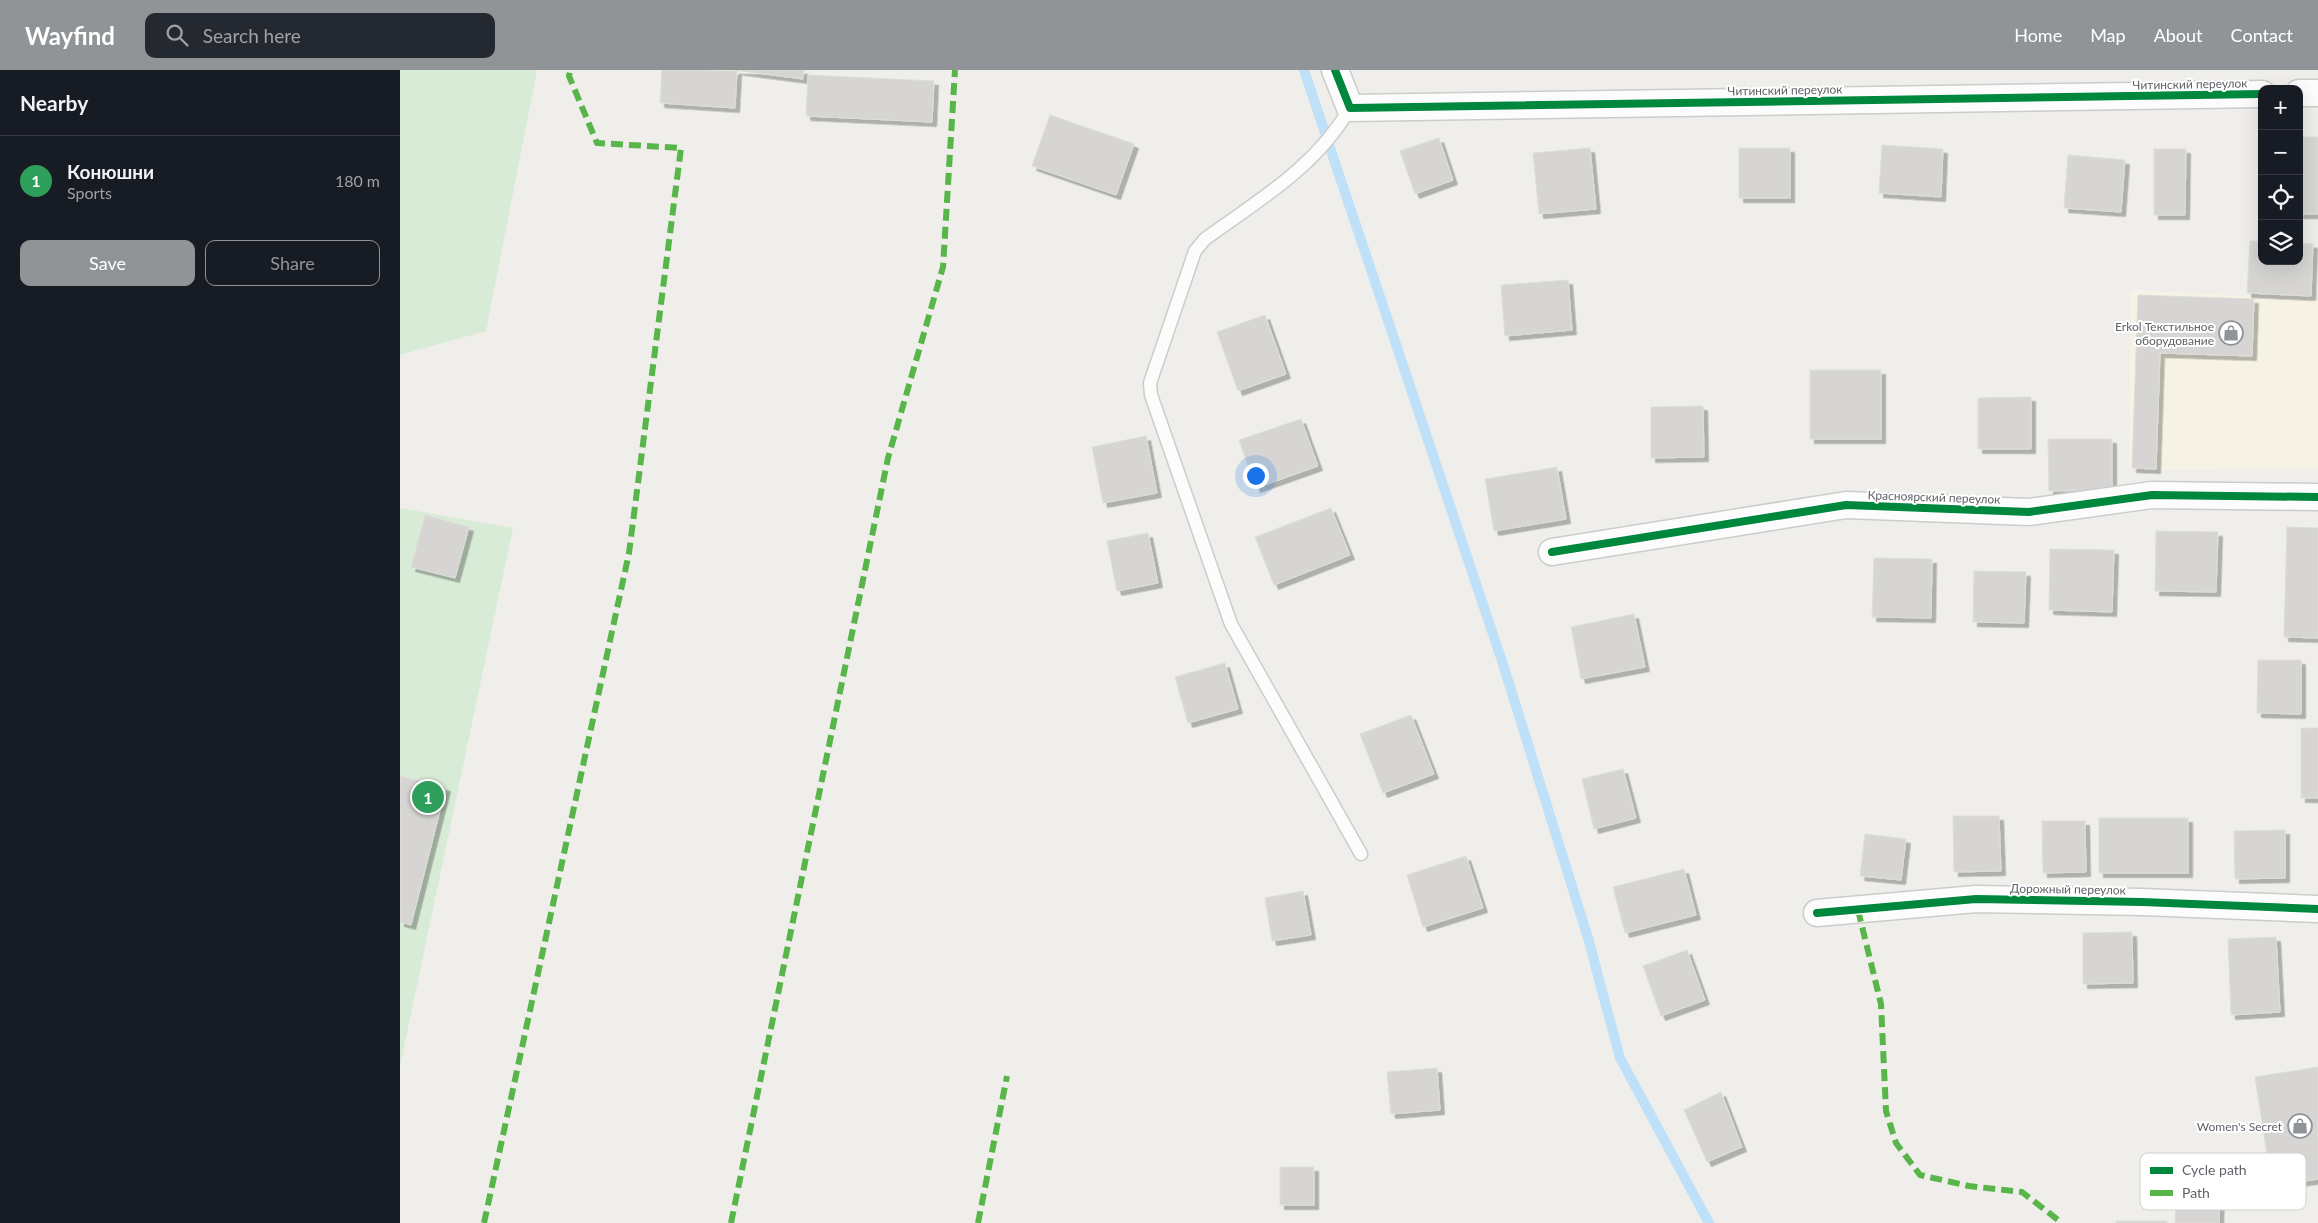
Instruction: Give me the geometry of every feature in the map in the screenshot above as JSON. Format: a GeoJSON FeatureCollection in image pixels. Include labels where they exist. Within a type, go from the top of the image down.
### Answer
{"type":"FeatureCollection","features":[{"type":"Feature","properties":{"kind":"street"},"geometry":{"type":"LineString","coordinates":[[1335,70],[1350,108]]}},
{"type":"Feature","properties":{"kind":"street"},"geometry":{"type":"LineString","coordinates":[[2303,93],[2318,93]]}},
{"type":"Feature","properties":{"kind":"street","name":"Читинский переулок"},"geometry":{"type":"LineString","coordinates":[[1350,108],[2258,94]]}},
{"type":"Feature","properties":{"kind":"street","name":"Красноярский переулок"},"geometry":{"type":"LineString","coordinates":[[1552,552],[1846,506],[2029,512],[2152,495],[2318,497]]}},
{"type":"Feature","properties":{"kind":"street","name":"Дорожный переулок"},"geometry":{"type":"LineString","coordinates":[[1817,913],[1976,899],[2142,902],[2318,909]]}},
{"type":"Feature","properties":{"kind":"lane"},"geometry":{"type":"LineString","coordinates":[[1350,108],[1335,133],[1301,170],[1205,239],[1195,251],[1150,383],[1151,395],[1231,624],[1361,854]]}},
{"type":"Feature","properties":{"kind":"shaded area"},"geometry":{"type":"Polygon","coordinates":[[[2131,290],[2318,300],[2318,469],[2129,470],[2131,290]]]}},
{"type":"Feature","properties":{"kind":"green space"},"geometry":{"type":"Polygon","coordinates":[[[400,70],[537,70],[486,331],[400,355],[400,70]]]}},
{"type":"Feature","properties":{"kind":"green space"},"geometry":{"type":"Polygon","coordinates":[[[400,508],[513,528],[400,1066],[400,508]]]}},
{"type":"Feature","properties":{"kind":"building"},"geometry":{"type":"Polygon","coordinates":[[[662,70],[737,71],[735,108],[660,103],[662,70]]]}},
{"type":"Feature","properties":{"kind":"building"},"geometry":{"type":"Polygon","coordinates":[[[734,70],[804,70],[803,79],[734,70]]]}},
{"type":"Feature","properties":{"kind":"building"},"geometry":{"type":"Polygon","coordinates":[[[808,75],[934,81],[932,122],[806,116],[808,75]]]}},
{"type":"Feature","properties":{"kind":"building"},"geometry":{"type":"Polygon","coordinates":[[[1050,115],[1134,144],[1116,195],[1032,166],[1050,115]]]}},
{"type":"Feature","properties":{"kind":"building"},"geometry":{"type":"Polygon","coordinates":[[[2303,137],[2318,137],[2318,214],[2303,214],[2303,137]]]}},
{"type":"Feature","properties":{"kind":"building"},"geometry":{"type":"Polygon","coordinates":[[[1439,138],[1453,180],[1415,194],[1400,151],[1439,138]]]}},
{"type":"Feature","properties":{"kind":"building"},"geometry":{"type":"Polygon","coordinates":[[[1882,145],[1943,149],[1941,197],[1879,193],[1882,145]]]}},
{"type":"Feature","properties":{"kind":"building"},"geometry":{"type":"Polygon","coordinates":[[[1590,148],[1596,209],[1539,214],[1533,153],[1590,148]]]}},
{"type":"Feature","properties":{"kind":"building"},"geometry":{"type":"Polygon","coordinates":[[[1739,148],[1790,148],[1790,198],[1739,198],[1739,148]]]}},
{"type":"Feature","properties":{"kind":"building"},"geometry":{"type":"Polygon","coordinates":[[[2154,149],[2186,149],[2185,215],[2154,215],[2154,149]]]}},
{"type":"Feature","properties":{"kind":"building"},"geometry":{"type":"Polygon","coordinates":[[[2068,155],[2125,160],[2121,212],[2064,208],[2068,155]]]}},
{"type":"Feature","properties":{"kind":"building"},"geometry":{"type":"Polygon","coordinates":[[[2250,241],[2258,241],[2258,265],[2303,265],[2303,243],[2313,244],[2311,296],[2247,293],[2250,241]]]}},
{"type":"Feature","properties":{"kind":"building"},"geometry":{"type":"Polygon","coordinates":[[[1568,280],[1572,330],[1505,336],[1501,285],[1568,280]]]}},
{"type":"Feature","properties":{"kind":"building"},"geometry":{"type":"Polygon","coordinates":[[[2138,295],[2254,299],[2252,356],[2160,353],[2156,469],[2132,468],[2138,295]]]}},
{"type":"Feature","properties":{"kind":"building"},"geometry":{"type":"Polygon","coordinates":[[[1265,315],[1286,374],[1238,391],[1217,332],[1265,315]]]}},
{"type":"Feature","properties":{"kind":"building"},"geometry":{"type":"Polygon","coordinates":[[[1810,370],[1881,370],[1881,439],[1810,439],[1810,370]]]}},
{"type":"Feature","properties":{"kind":"building"},"geometry":{"type":"Polygon","coordinates":[[[2031,397],[2031,449],[1978,449],[1978,398],[2031,397]]]}},
{"type":"Feature","properties":{"kind":"building"},"geometry":{"type":"Polygon","coordinates":[[[1703,406],[1704,457],[1651,458],[1651,407],[1703,406]]]}},
{"type":"Feature","properties":{"kind":"building"},"geometry":{"type":"Polygon","coordinates":[[[1301,419],[1318,466],[1256,488],[1239,440],[1301,419]]]}},
{"type":"Feature","properties":{"kind":"building"},"geometry":{"type":"Polygon","coordinates":[[[1146,436],[1157,493],[1103,503],[1092,447],[1146,436]]]}},
{"type":"Feature","properties":{"kind":"building"},"geometry":{"type":"Polygon","coordinates":[[[2048,439],[2112,439],[2112,490],[2049,491],[2048,439]]]}},
{"type":"Feature","properties":{"kind":"building"},"geometry":{"type":"Polygon","coordinates":[[[1557,467],[1566,519],[1494,531],[1485,479],[1557,467]]]}},
{"type":"Feature","properties":{"kind":"building"},"geometry":{"type":"Polygon","coordinates":[[[1331,508],[1350,555],[1274,585],[1255,537],[1331,508]]]}},
{"type":"Feature","properties":{"kind":"building"},"geometry":{"type":"Polygon","coordinates":[[[425,515],[469,527],[455,578],[411,567],[425,515]]]}},
{"type":"Feature","properties":{"kind":"building"},"geometry":{"type":"Polygon","coordinates":[[[2287,527],[2318,528],[2318,638],[2284,637],[2287,527]]]}},
{"type":"Feature","properties":{"kind":"building"},"geometry":{"type":"Polygon","coordinates":[[[2156,531],[2218,532],[2216,592],[2155,591],[2156,531]]]}},
{"type":"Feature","properties":{"kind":"building"},"geometry":{"type":"Polygon","coordinates":[[[1148,533],[1158,583],[1117,591],[1107,541],[1148,533]]]}},
{"type":"Feature","properties":{"kind":"building"},"geometry":{"type":"Polygon","coordinates":[[[2050,549],[2114,550],[2112,612],[2049,610],[2050,549]]]}},
{"type":"Feature","properties":{"kind":"building"},"geometry":{"type":"Polygon","coordinates":[[[1874,558],[1932,559],[1931,618],[1872,617],[1874,558]]]}},
{"type":"Feature","properties":{"kind":"building"},"geometry":{"type":"Polygon","coordinates":[[[1974,571],[2026,572],[2024,623],[1973,622],[1974,571]]]}},
{"type":"Feature","properties":{"kind":"building"},"geometry":{"type":"Polygon","coordinates":[[[1634,614],[1645,667],[1581,679],[1571,627],[1634,614]]]}},
{"type":"Feature","properties":{"kind":"building"},"geometry":{"type":"Polygon","coordinates":[[[2258,660],[2301,660],[2301,714],[2257,713],[2258,660]]]}},
{"type":"Feature","properties":{"kind":"building"},"geometry":{"type":"Polygon","coordinates":[[[1225,663],[1238,709],[1188,723],[1175,677],[1225,663]]]}},
{"type":"Feature","properties":{"kind":"building"},"geometry":{"type":"Polygon","coordinates":[[[1411,715],[1434,774],[1383,793],[1360,734],[1411,715]]]}},
{"type":"Feature","properties":{"kind":"building"},"geometry":{"type":"Polygon","coordinates":[[[2301,728],[2318,728],[2318,798],[2301,798],[2301,728]]]}},
{"type":"Feature","properties":{"kind":"building"},"geometry":{"type":"Polygon","coordinates":[[[1623,769],[1636,818],[1594,829],[1582,779],[1623,769]]]}},
{"type":"Feature","properties":{"kind":"building"},"geometry":{"type":"Polygon","coordinates":[[[400,776],[446,787],[411,925],[400,922],[400,776]]]}},
{"type":"Feature","properties":{"kind":"building"},"geometry":{"type":"Polygon","coordinates":[[[1953,816],[1999,816],[2001,871],[1954,872],[1953,816]]]}},
{"type":"Feature","properties":{"kind":"building"},"geometry":{"type":"Polygon","coordinates":[[[2099,818],[2188,818],[2188,873],[2099,873],[2099,818]]]}},
{"type":"Feature","properties":{"kind":"building"},"geometry":{"type":"Polygon","coordinates":[[[2042,821],[2085,821],[2086,872],[2043,873],[2042,821]]]}},
{"type":"Feature","properties":{"kind":"building"},"geometry":{"type":"Polygon","coordinates":[[[2285,830],[2285,878],[2235,879],[2234,831],[2285,830]]]}},
{"type":"Feature","properties":{"kind":"building"},"geometry":{"type":"Polygon","coordinates":[[[1865,834],[1906,839],[1901,880],[1860,876],[1865,834]]]}},
{"type":"Feature","properties":{"kind":"building"},"geometry":{"type":"Polygon","coordinates":[[[1466,856],[1483,908],[1423,927],[1407,875],[1466,856]]]}},
{"type":"Feature","properties":{"kind":"building"},"geometry":{"type":"Polygon","coordinates":[[[1684,869],[1696,915],[1625,933],[1613,887],[1684,869]]]}},
{"type":"Feature","properties":{"kind":"building"},"geometry":{"type":"Polygon","coordinates":[[[1303,891],[1311,935],[1272,941],[1265,898],[1303,891]]]}},
{"type":"Feature","properties":{"kind":"building"},"geometry":{"type":"Polygon","coordinates":[[[2132,932],[2133,983],[2083,984],[2083,933],[2132,932]]]}},
{"type":"Feature","properties":{"kind":"building"},"geometry":{"type":"Polygon","coordinates":[[[2276,937],[2280,1012],[2231,1015],[2228,939],[2276,937]]]}},
{"type":"Feature","properties":{"kind":"building"},"geometry":{"type":"Polygon","coordinates":[[[1687,950],[1705,1000],[1661,1016],[1643,966],[1687,950]]]}},
{"type":"Feature","properties":{"kind":"building"},"geometry":{"type":"Polygon","coordinates":[[[2318,1067],[2318,1179],[2306,1181],[2306,1153],[2267,1153],[2255,1077],[2318,1067]]]}},
{"type":"Feature","properties":{"kind":"building"},"geometry":{"type":"Polygon","coordinates":[[[1437,1068],[1440,1110],[1391,1114],[1387,1072],[1437,1068]]]}},
{"type":"Feature","properties":{"kind":"building"},"geometry":{"type":"Polygon","coordinates":[[[1721,1092],[1742,1147],[1707,1162],[1684,1110],[1721,1092]]]}},
{"type":"Feature","properties":{"kind":"building"},"geometry":{"type":"Polygon","coordinates":[[[1280,1167],[1314,1167],[1314,1205],[1280,1205],[1280,1167]]]}},
{"type":"Feature","properties":{"kind":"building"},"geometry":{"type":"Polygon","coordinates":[[[2176,1210],[2219,1210],[2219,1223],[2175,1223],[2176,1210]]]}},
{"type":"Feature","properties":{"kind":"building"},"geometry":{"type":"Polygon","coordinates":[[[2116,1221],[2167,1221],[2167,1223],[2116,1223],[2116,1221]]]}},
{"type":"Feature","properties":{"kind":"waterway"},"geometry":{"type":"LineString","coordinates":[[1304,70],[1503,664],[1588,938],[1620,1058],[1709,1223]]}},
{"type":"Feature","properties":{"kind":"marked path"},"geometry":{"type":"LineString","coordinates":[[484,1223],[629,553],[681,148],[597,143],[569,76],[570,70]]}},
{"type":"Feature","properties":{"kind":"marked path"},"geometry":{"type":"LineString","coordinates":[[731,1223],[888,458],[943,267],[955,70]]}},
{"type":"Feature","properties":{"kind":"marked path"},"geometry":{"type":"LineString","coordinates":[[1858,910],[1881,1004],[1886,1111],[1896,1143],[1920,1175],[1969,1186],[2022,1192],[2062,1223]]}},
{"type":"Feature","properties":{"kind":"marked path"},"geometry":{"type":"LineString","coordinates":[[978,1223],[1007,1076]]}},
{"type":"Feature","properties":{"kind":"cycle path"},"geometry":{"type":"LineString","coordinates":[[1335,70],[1350,108],[2258,94]]}},
{"type":"Feature","properties":{"kind":"cycle path"},"geometry":{"type":"LineString","coordinates":[[1552,552],[1846,505],[2029,512],[2152,495],[2318,497]]}},
{"type":"Feature","properties":{"kind":"cycle path"},"geometry":{"type":"LineString","coordinates":[[1817,913],[1976,899],[2142,902],[2318,909]]}},
{"type":"Feature","properties":{"kind":"place","name":"Erkol Текстильное оборудование"},"geometry":{"type":"Point","coordinates":[2231,333]}},
{"type":"Feature","properties":{"kind":"place","name":"Конюшни"},"geometry":{"type":"Point","coordinates":[428,797]}},
{"type":"Feature","properties":{"kind":"place","name":"Women's Secret"},"geometry":{"type":"Point","coordinates":[2300,1126]}}]}
